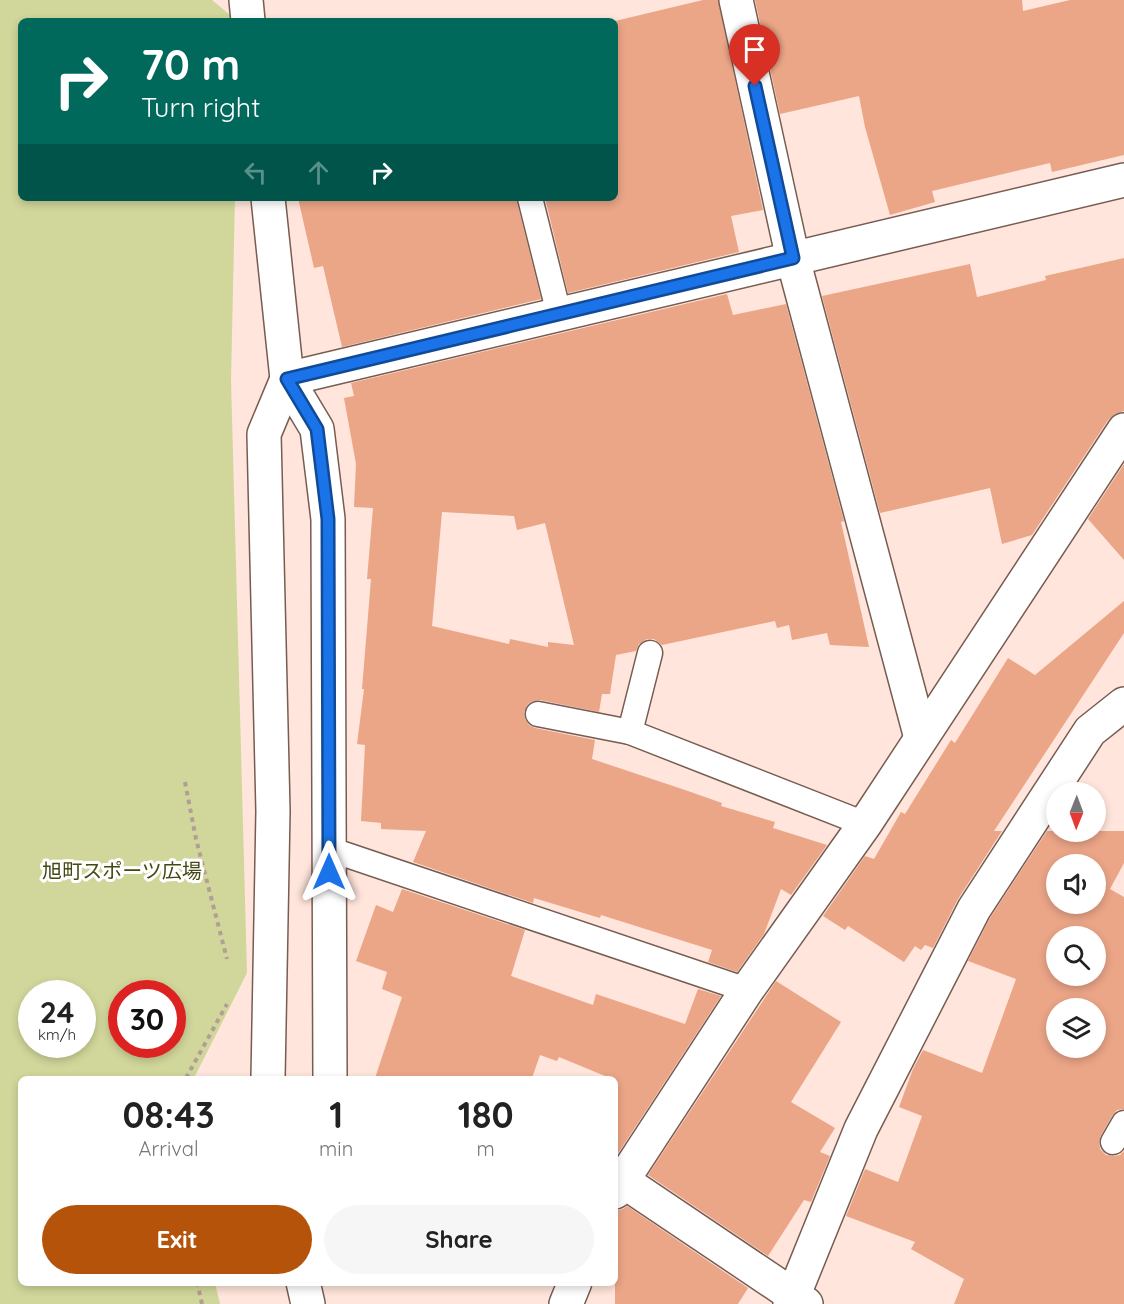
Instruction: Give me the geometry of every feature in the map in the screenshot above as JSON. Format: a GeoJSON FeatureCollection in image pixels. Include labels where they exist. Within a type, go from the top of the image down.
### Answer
{"type":"FeatureCollection","features":[{"type":"Feature","properties":{"kind":"street"},"geometry":{"type":"LineString","coordinates":[[246,0],[248,18]]}},
{"type":"Feature","properties":{"kind":"street"},"geometry":{"type":"LineString","coordinates":[[736,0],[793,258],[921,738]]}},
{"type":"Feature","properties":{"kind":"street"},"geometry":{"type":"LineString","coordinates":[[287,379],[1124,180]]}},
{"type":"Feature","properties":{"kind":"street"},"geometry":{"type":"LineString","coordinates":[[268,201],[287,379],[317,429],[328,519],[330,1076]]}},
{"type":"Feature","properties":{"kind":"street"},"geometry":{"type":"LineString","coordinates":[[268,1076],[273,812],[264,434],[287,379]]}},
{"type":"Feature","properties":{"kind":"street"},"geometry":{"type":"LineString","coordinates":[[1124,430],[864,824],[747,990],[619,1186],[797,1301],[861,1129],[974,909],[1090,731],[1124,704]]}},
{"type":"Feature","properties":{"kind":"street"},"geometry":{"type":"LineString","coordinates":[[304,1286],[309,1304]]}},
{"type":"Feature","properties":{"kind":"street"},"geometry":{"type":"LineString","coordinates":[[566,1304],[573,1286]]}},
{"type":"Feature","properties":{"kind":"lane"},"geometry":{"type":"LineString","coordinates":[[531,201],[559,314]]}},
{"type":"Feature","properties":{"kind":"lane"},"geometry":{"type":"LineString","coordinates":[[630,732],[650,653]]}},
{"type":"Feature","properties":{"kind":"lane"},"geometry":{"type":"LineString","coordinates":[[538,714],[630,732],[864,824]]}},
{"type":"Feature","properties":{"kind":"lane"},"geometry":{"type":"LineString","coordinates":[[329,849],[747,990]]}},
{"type":"Feature","properties":{"kind":"path"},"geometry":{"type":"LineString","coordinates":[[185,782],[196,838],[228,963]]}},
{"type":"Feature","properties":{"kind":"path"},"geometry":{"type":"LineString","coordinates":[[187,1076],[236,991],[269,988]]}},
{"type":"Feature","properties":{"kind":"path"},"geometry":{"type":"LineString","coordinates":[[198,1286],[202,1304]]}},
{"type":"Feature","properties":{"kind":"green space","name":"旭町スポーツ広場"},"geometry":{"type":"Polygon","coordinates":[[[0,0],[212,0],[230,15],[230,18],[18,18],[18,201],[235,201],[231,380],[247,973],[195,1076],[18,1076],[18,1286],[216,1286],[220,1304],[0,1304],[0,0]]]}},
{"type":"Feature","properties":{"kind":"building"},"geometry":{"type":"Polygon","coordinates":[[[703,0],[718,0],[763,210],[731,216],[739,252],[568,293],[546,201],[618,201],[618,20],[703,0]]]}},
{"type":"Feature","properties":{"kind":"building"},"geometry":{"type":"Polygon","coordinates":[[[755,0],[1022,0],[1023,11],[1070,0],[1124,0],[1124,155],[1052,172],[1050,163],[932,191],[935,202],[890,215],[865,127],[859,96],[780,114],[755,0]]]}},
{"type":"Feature","properties":{"kind":"building"},"geometry":{"type":"Polygon","coordinates":[[[299,201],[517,201],[541,299],[342,347],[323,266],[314,268],[299,201]]]}},
{"type":"Feature","properties":{"kind":"building"},"geometry":{"type":"Polygon","coordinates":[[[1124,258],[1124,411],[1108,420],[1032,535],[1002,544],[990,488],[880,513],[822,296],[970,264],[977,297],[1046,280],[1045,276],[1124,258]]]}},
{"type":"Feature","properties":{"kind":"building"},"geometry":{"type":"Polygon","coordinates":[[[727,294],[733,315],[786,304],[844,521],[841,522],[869,647],[830,645],[827,633],[792,640],[789,625],[777,628],[775,621],[662,645],[654,639],[647,639],[639,644],[636,651],[616,655],[610,694],[602,694],[599,712],[540,700],[528,704],[524,712],[529,725],[535,728],[595,740],[592,759],[722,803],[721,806],[775,822],[773,828],[827,845],[791,895],[781,889],[764,934],[737,972],[708,962],[712,950],[601,915],[600,918],[534,898],[533,903],[413,862],[426,831],[381,829],[381,823],[361,821],[365,745],[357,744],[364,689],[362,689],[371,579],[367,579],[373,508],[354,507],[356,464],[344,398],[354,396],[351,383],[727,294]],[[442,512],[432,626],[509,644],[510,639],[548,647],[548,642],[574,645],[545,523],[517,530],[514,516],[442,512]]]}},
{"type":"Feature","properties":{"kind":"building"},"geometry":{"type":"Polygon","coordinates":[[[1124,464],[1124,560],[1088,519],[1124,464]]]}},
{"type":"Feature","properties":{"kind":"building"},"geometry":{"type":"Polygon","coordinates":[[[1124,601],[1124,633],[994,831],[1002,831],[958,899],[933,948],[925,945],[921,950],[915,946],[904,962],[848,926],[845,930],[823,916],[865,856],[874,859],[901,812],[905,814],[951,740],[955,743],[1008,658],[1035,675],[1124,601]]]}},
{"type":"Feature","properties":{"kind":"building"},"geometry":{"type":"Polygon","coordinates":[[[1106,831],[1124,831],[1124,863],[1110,889],[1124,897],[1124,1109],[1117,1110],[1112,1116],[1099,1141],[1100,1149],[1106,1155],[1120,1155],[1124,1151],[1124,1304],[954,1304],[964,1279],[911,1249],[915,1242],[846,1216],[865,1169],[898,1182],[922,1116],[899,1107],[913,1069],[923,1050],[982,1073],[1016,979],[968,961],[990,918],[1046,833],[1046,842],[1106,842],[1106,831]]]}},
{"type":"Feature","properties":{"kind":"building"},"geometry":{"type":"Polygon","coordinates":[[[402,889],[525,930],[511,976],[593,1005],[596,994],[685,1024],[698,989],[721,996],[618,1153],[618,1076],[605,1076],[559,1057],[557,1061],[540,1055],[533,1076],[376,1076],[402,997],[382,989],[387,972],[356,961],[376,905],[393,912],[402,889]]]}},
{"type":"Feature","properties":{"kind":"building"},"geometry":{"type":"Polygon","coordinates":[[[776,981],[841,1022],[791,1102],[835,1128],[820,1152],[830,1156],[811,1202],[804,1200],[768,1256],[648,1175],[776,981]]]}},
{"type":"Feature","properties":{"kind":"building"},"geometry":{"type":"Polygon","coordinates":[[[627,1206],[748,1288],[738,1304],[615,1304],[615,1286],[618,1286],[618,1210],[627,1206]]]}},
{"type":"Feature","properties":{"kind":"route"},"geometry":{"type":"LineString","coordinates":[[329,872],[328,519],[317,429],[287,379],[793,258],[755,86]]}}]}
